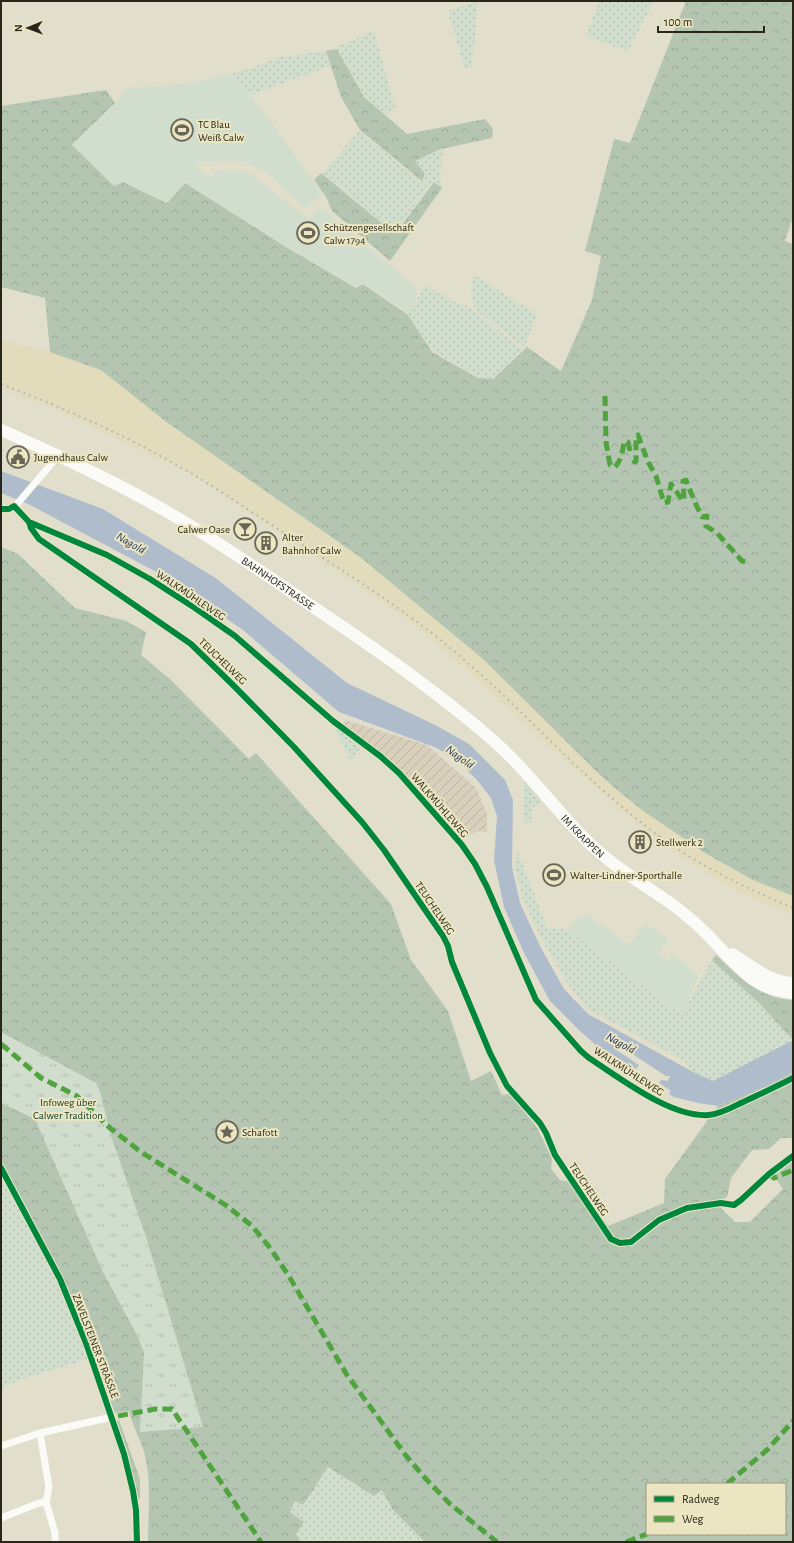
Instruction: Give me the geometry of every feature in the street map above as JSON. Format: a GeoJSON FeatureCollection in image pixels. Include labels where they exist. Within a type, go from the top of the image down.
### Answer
{"type":"FeatureCollection","features":[{"type":"Feature","properties":{"kind":"main road","name":"BAHNHOFSTRASSE"},"geometry":{"type":"LineString","coordinates":[[1,430],[59,455],[121,486],[185,522],[380,652],[488,735],[528,776]]}},
{"type":"Feature","properties":{"kind":"main road","name":"IM KRAPPEN"},"geometry":{"type":"LineString","coordinates":[[528,776],[565,819],[589,843],[616,865],[680,910],[721,948],[735,965],[749,977],[764,987],[793,994]]}},
{"type":"Feature","properties":{"kind":"main road","name":"IM KRAPPEN"},"geometry":{"type":"LineString","coordinates":[[721,948],[741,959],[757,971],[771,978],[787,983],[793,983]]}},
{"type":"Feature","properties":{"kind":"street"},"geometry":{"type":"LineString","coordinates":[[1,509],[16,505],[40,479],[59,455]]}},
{"type":"Feature","properties":{"kind":"street","name":"WALKMÜHLEWEG"},"geometry":{"type":"LineString","coordinates":[[16,505],[29,522],[107,555],[150,579],[195,608],[235,636],[333,721],[380,756],[399,773],[457,840],[475,864],[487,887],[536,1000],[589,1058],[654,1100],[666,1106],[708,1115],[729,1108],[793,1078]]}},
{"type":"Feature","properties":{"kind":"street","name":"TEUCHELWEG"},"geometry":{"type":"LineString","coordinates":[[29,522],[31,528],[39,539],[191,644],[294,747],[362,822],[384,850],[443,936],[448,946],[452,962],[490,1053],[507,1086],[540,1123],[555,1155],[611,1239],[620,1243],[631,1242],[659,1220],[687,1208],[721,1204],[734,1205],[769,1174],[793,1156]]}},
{"type":"Feature","properties":{"kind":"street","name":"ZAVELSTEINER STRÄSSLE"},"geometry":{"type":"LineString","coordinates":[[1,1168],[60,1279],[86,1342],[124,1454],[136,1510],[137,1542]]}},
{"type":"Feature","properties":{"kind":"street"},"geometry":{"type":"LineString","coordinates":[[1,1446],[40,1433],[112,1417]]}},
{"type":"Feature","properties":{"kind":"street"},"geometry":{"type":"LineString","coordinates":[[40,1433],[49,1487],[46,1502],[55,1533],[55,1542]]}},
{"type":"Feature","properties":{"kind":"street"},"geometry":{"type":"LineString","coordinates":[[1,1518],[39,1503],[46,1502]]}},
{"type":"Feature","properties":{"kind":"shaded area"},"geometry":{"type":"Polygon","coordinates":[[[1,340],[50,352],[101,370],[165,421],[360,557],[483,659],[617,790],[642,810],[705,853],[753,880],[793,896],[793,915],[739,893],[656,840],[569,764],[475,677],[410,621],[191,474],[52,408],[1,388],[1,340]]]}},
{"type":"Feature","properties":{"kind":"shaded area"},"geometry":{"type":"Polygon","coordinates":[[[345,720],[427,745],[476,788],[487,814],[487,832],[478,831],[463,840],[399,768],[343,725],[345,720]]]}},
{"type":"Feature","properties":{"kind":"green space"},"geometry":{"type":"Polygon","coordinates":[[[478,1],[472,68],[465,69],[448,11],[478,1]]]}},
{"type":"Feature","properties":{"kind":"green space"},"geometry":{"type":"Polygon","coordinates":[[[599,1],[654,1],[628,51],[586,36],[599,1]]]}},
{"type":"Feature","properties":{"kind":"green space"},"geometry":{"type":"Polygon","coordinates":[[[686,1],[793,1],[793,217],[785,241],[793,244],[793,896],[753,880],[705,853],[642,810],[597,772],[483,659],[360,557],[165,421],[101,370],[50,352],[45,298],[1,287],[1,106],[106,90],[115,103],[72,145],[123,182],[167,203],[185,183],[286,247],[356,288],[363,284],[408,315],[432,352],[478,378],[493,379],[527,347],[561,371],[592,300],[601,256],[585,251],[614,139],[630,143],[686,1]]]}},
{"type":"Feature","properties":{"kind":"green space"},"geometry":{"type":"Polygon","coordinates":[[[374,31],[395,107],[386,114],[365,97],[337,47],[374,31]]]}},
{"type":"Feature","properties":{"kind":"green space"},"geometry":{"type":"Polygon","coordinates":[[[337,49],[364,97],[407,134],[485,119],[493,129],[492,138],[441,149],[415,161],[425,174],[422,181],[360,130],[341,97],[326,51],[337,49]]]}},
{"type":"Feature","properties":{"kind":"green space"},"geometry":{"type":"Polygon","coordinates":[[[325,51],[330,66],[250,95],[232,74],[264,64],[276,58],[325,51]]]}},
{"type":"Feature","properties":{"kind":"green space","name":"TC Blau Weiß Calw"},"geometry":{"type":"Polygon","coordinates":[[[232,74],[267,116],[322,194],[306,209],[267,173],[246,162],[201,161],[196,168],[211,178],[217,170],[240,171],[248,173],[309,219],[318,210],[323,209],[416,288],[416,298],[404,310],[363,283],[356,287],[287,247],[185,183],[167,203],[123,182],[114,186],[72,145],[115,103],[127,88],[186,84],[232,74]]]}},
{"type":"Feature","properties":{"kind":"green space"},"geometry":{"type":"Polygon","coordinates":[[[359,131],[428,187],[395,233],[323,173],[359,131]]]}},
{"type":"Feature","properties":{"kind":"green space"},"geometry":{"type":"Polygon","coordinates":[[[443,150],[440,179],[442,187],[433,182],[429,187],[422,182],[426,174],[415,161],[443,150]]]}},
{"type":"Feature","properties":{"kind":"green space"},"geometry":{"type":"Polygon","coordinates":[[[321,173],[395,234],[434,182],[442,188],[390,261],[332,211],[326,197],[314,180],[321,173]]]}},
{"type":"Feature","properties":{"kind":"green space"},"geometry":{"type":"Polygon","coordinates":[[[473,274],[537,315],[524,347],[477,311],[474,307],[472,298],[473,274]]]}},
{"type":"Feature","properties":{"kind":"green space"},"geometry":{"type":"Polygon","coordinates":[[[424,285],[465,307],[466,305],[523,350],[492,379],[478,377],[433,351],[405,311],[417,301],[424,285]]]}},
{"type":"Feature","properties":{"kind":"green space"},"geometry":{"type":"Polygon","coordinates":[[[1,547],[18,554],[75,608],[126,621],[146,632],[141,655],[170,679],[249,759],[256,753],[391,904],[411,960],[448,1011],[471,1081],[491,1071],[502,1095],[510,1094],[536,1126],[552,1158],[551,1169],[560,1180],[577,1183],[608,1226],[664,1203],[665,1179],[718,1106],[771,1084],[793,1072],[793,1138],[781,1138],[769,1149],[752,1150],[731,1178],[727,1197],[720,1200],[720,1207],[735,1222],[750,1222],[783,1189],[774,1176],[793,1161],[793,1542],[425,1542],[393,1510],[382,1490],[374,1496],[328,1467],[303,1505],[295,1501],[290,1512],[304,1522],[296,1534],[301,1542],[148,1542],[149,1485],[144,1452],[129,1411],[115,1413],[88,1339],[61,1278],[1,1166],[1,547]]]}},
{"type":"Feature","properties":{"kind":"green space"},"geometry":{"type":"Polygon","coordinates":[[[334,727],[361,747],[351,761],[334,727]]]}},
{"type":"Feature","properties":{"kind":"green space"},"geometry":{"type":"Polygon","coordinates":[[[524,780],[541,801],[531,808],[531,823],[527,823],[523,819],[524,780]]]}},
{"type":"Feature","properties":{"kind":"green space"},"geometry":{"type":"Polygon","coordinates":[[[518,853],[547,927],[567,930],[682,1015],[712,960],[759,1003],[792,1040],[713,1081],[693,1072],[685,1061],[588,1009],[567,983],[544,943],[523,900],[515,867],[515,858],[518,853]]]}},
{"type":"Feature","properties":{"kind":"green space"},"geometry":{"type":"Polygon","coordinates":[[[586,914],[629,945],[645,924],[669,939],[658,954],[667,962],[673,955],[698,975],[683,1015],[567,930],[580,916],[583,918],[586,914]]]}},
{"type":"Feature","properties":{"kind":"green space"},"geometry":{"type":"Polygon","coordinates":[[[716,955],[733,971],[760,991],[781,999],[793,1000],[793,1040],[759,1003],[712,960],[716,955]]]}},
{"type":"Feature","properties":{"kind":"green space","name":"Infoweg über Calwer Tradition"},"geometry":{"type":"Polygon","coordinates":[[[1,1032],[96,1083],[100,1092],[112,1139],[147,1240],[203,1427],[140,1432],[144,1353],[138,1337],[103,1272],[35,1119],[1,1103],[1,1032]]]}},
{"type":"Feature","properties":{"kind":"green space"},"geometry":{"type":"Polygon","coordinates":[[[1,1166],[61,1278],[88,1359],[25,1378],[1,1388],[1,1166]]]}},
{"type":"Feature","properties":{"kind":"green space"},"geometry":{"type":"Polygon","coordinates":[[[119,1420],[140,1479],[140,1499],[137,1499],[128,1454],[116,1421],[119,1420]]]}},
{"type":"Feature","properties":{"kind":"green space"},"geometry":{"type":"Polygon","coordinates":[[[328,1467],[374,1496],[381,1489],[393,1510],[425,1542],[301,1542],[296,1534],[290,1512],[295,1501],[303,1505],[328,1467]]]}},
{"type":"Feature","properties":{"kind":"water","name":"Nagold"},"geometry":{"type":"Polygon","coordinates":[[[1,471],[103,509],[217,579],[347,683],[437,726],[469,744],[505,780],[513,800],[512,867],[520,903],[540,946],[564,989],[588,1014],[693,1072],[713,1081],[793,1040],[793,1072],[771,1084],[718,1106],[674,1097],[669,1094],[671,1091],[659,1083],[661,1080],[668,1081],[670,1076],[666,1076],[631,1053],[616,1048],[615,1049],[639,1065],[636,1069],[597,1046],[550,1001],[524,953],[504,907],[494,860],[497,816],[491,798],[477,780],[462,765],[437,748],[339,712],[243,630],[166,577],[28,504],[1,493],[1,471]]]}},
{"type":"Feature","properties":{"kind":"railway"},"geometry":{"type":"LineString","coordinates":[[1,384],[94,423],[184,469],[353,577],[435,636],[482,675],[584,773],[637,820],[696,861],[744,886],[793,908]]}},
{"type":"Feature","properties":{"kind":"marked path"},"geometry":{"type":"LineString","coordinates":[[605,396],[606,442],[610,465],[615,467],[619,462],[624,442],[628,442],[631,455]]}},
{"type":"Feature","properties":{"kind":"marked path"},"geometry":{"type":"LineString","coordinates":[[633,460],[635,462],[636,461],[636,437],[638,435],[648,462],[656,476],[664,503],[668,502],[671,484],[683,501],[683,481],[686,480],[702,517],[707,516],[706,526],[717,533],[742,561],[748,562]]}},
{"type":"Feature","properties":{"kind":"marked path"},"geometry":{"type":"LineString","coordinates":[[1,1044],[41,1078],[77,1096],[110,1128],[141,1152],[227,1206],[252,1226],[271,1249],[290,1278],[347,1375],[407,1457],[450,1504],[497,1542]]}},
{"type":"Feature","properties":{"kind":"marked path"},"geometry":{"type":"LineString","coordinates":[[769,1174],[774,1178],[793,1170]]}},
{"type":"Feature","properties":{"kind":"marked path"},"geometry":{"type":"LineString","coordinates":[[118,1416],[155,1409],[172,1409],[261,1542]]}},
{"type":"Feature","properties":{"kind":"marked path"},"geometry":{"type":"LineString","coordinates":[[728,1483],[768,1449],[793,1421]]}},
{"type":"Feature","properties":{"kind":"marked path"},"geometry":{"type":"LineString","coordinates":[[626,1542],[646,1534]]}},
{"type":"Feature","properties":{"kind":"cycle path"},"geometry":{"type":"LineString","coordinates":[[1,509],[9,509],[14,506],[29,522],[107,555],[150,579],[195,608],[235,636],[333,721],[380,756],[399,773],[462,845],[475,864],[487,887],[536,1000],[589,1058],[646,1095],[663,1104],[694,1114],[709,1115],[721,1112],[793,1078]]}},
{"type":"Feature","properties":{"kind":"cycle path"},"geometry":{"type":"LineString","coordinates":[[29,522],[31,528],[39,539],[191,644],[294,747],[362,822],[384,850],[443,936],[448,946],[452,962],[490,1053],[507,1086],[540,1123],[555,1155],[611,1239],[620,1243],[631,1242],[659,1220],[687,1208],[721,1203],[734,1205],[769,1174],[793,1156]]}},
{"type":"Feature","properties":{"kind":"cycle path"},"geometry":{"type":"LineString","coordinates":[[1,1168],[60,1279],[86,1343],[124,1454],[136,1510],[137,1542]]}},
{"type":"Feature","properties":{"kind":"place","name":"TC Blau Weiß Calw"},"geometry":{"type":"Point","coordinates":[182,130]}},
{"type":"Feature","properties":{"kind":"place","name":"Schützengesellschaft Calw 1794"},"geometry":{"type":"Point","coordinates":[308,233]}},
{"type":"Feature","properties":{"kind":"place","name":"Jugendhaus Calw"},"geometry":{"type":"Point","coordinates":[18,457]}},
{"type":"Feature","properties":{"kind":"place","name":"Calwer Oase"},"geometry":{"type":"Point","coordinates":[245,529]}},
{"type":"Feature","properties":{"kind":"place","name":"Alter Bahnhof Calw"},"geometry":{"type":"Point","coordinates":[266,543]}},
{"type":"Feature","properties":{"kind":"place","name":"Stellwerk 2"},"geometry":{"type":"Point","coordinates":[640,842]}},
{"type":"Feature","properties":{"kind":"place","name":"Walter-Lindner-Sporthalle"},"geometry":{"type":"Point","coordinates":[554,875]}},
{"type":"Feature","properties":{"kind":"place","name":"Schafott"},"geometry":{"type":"Point","coordinates":[227,1132]}}]}
